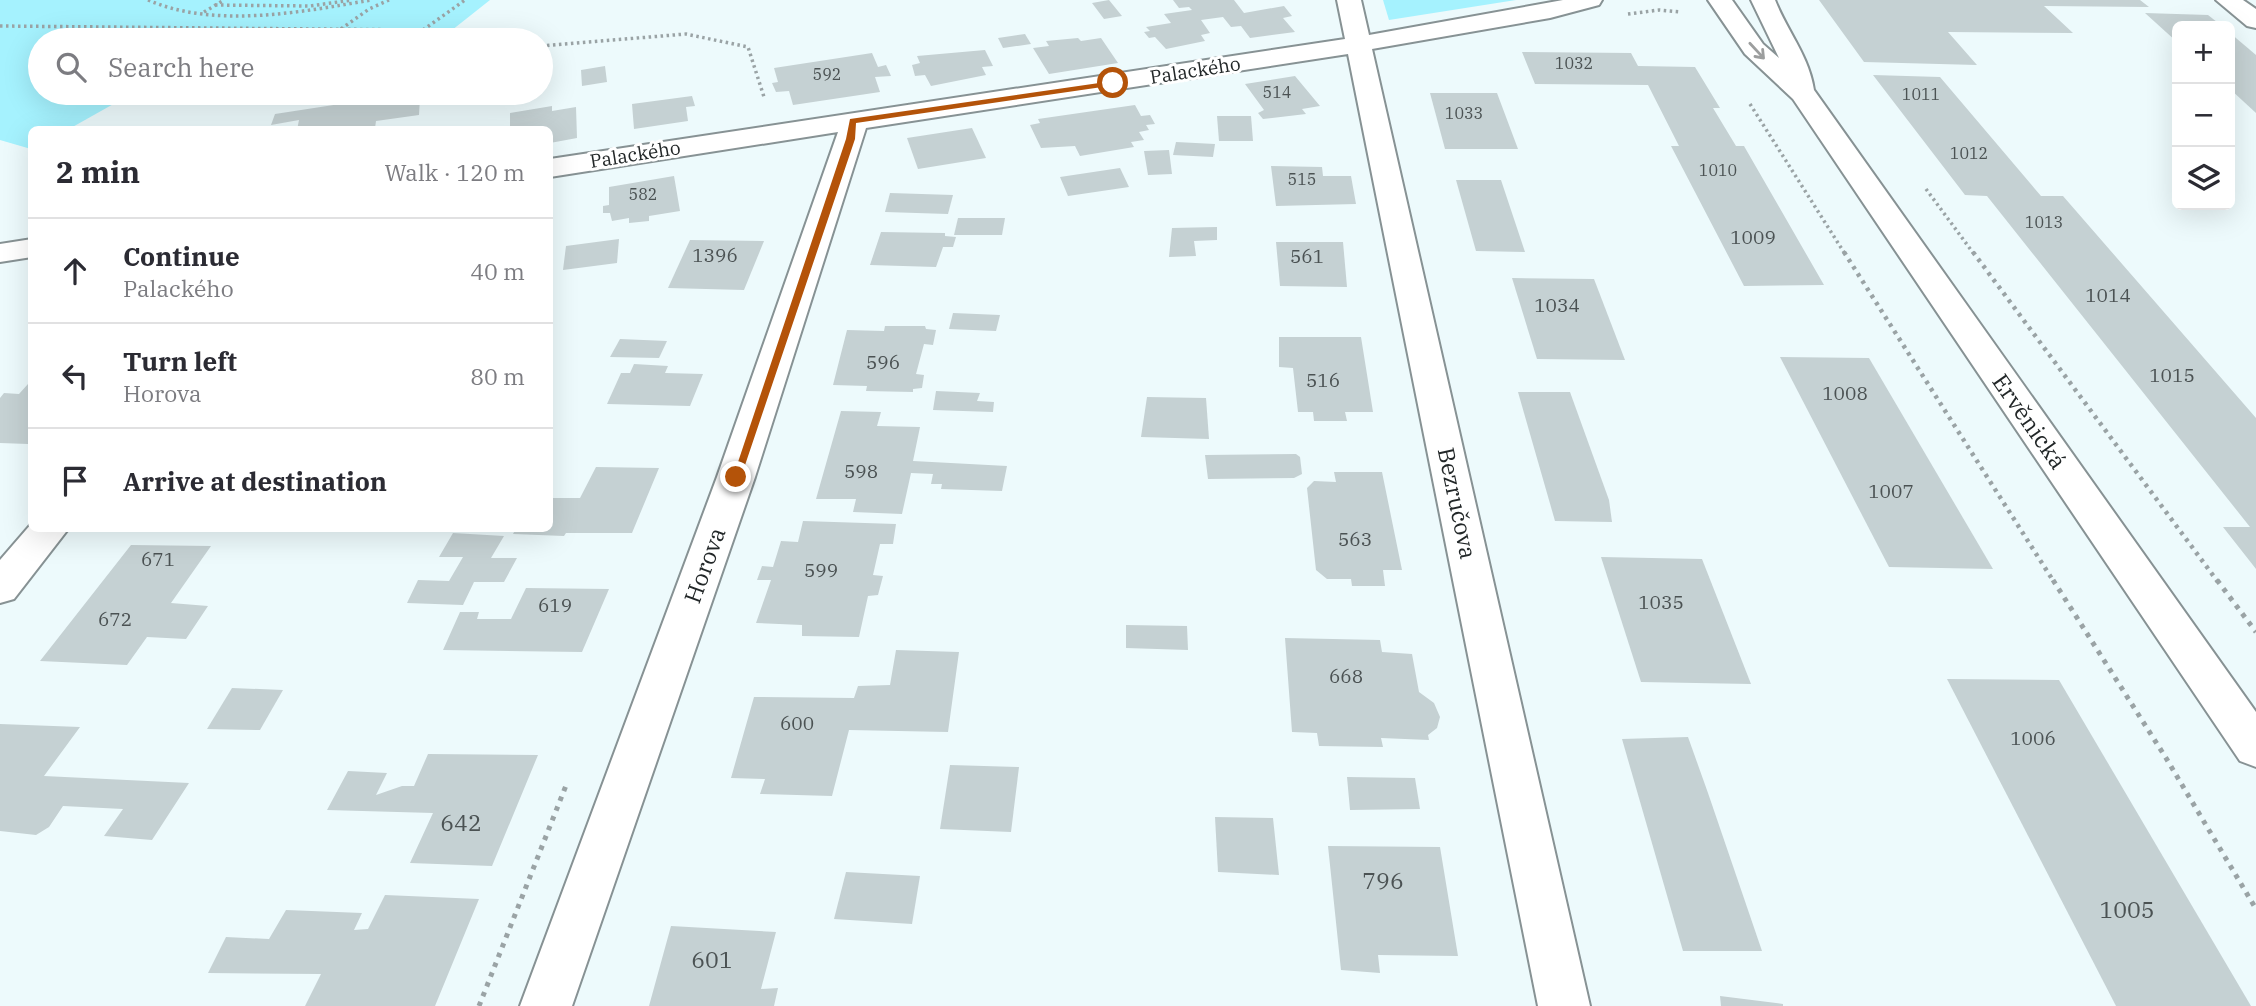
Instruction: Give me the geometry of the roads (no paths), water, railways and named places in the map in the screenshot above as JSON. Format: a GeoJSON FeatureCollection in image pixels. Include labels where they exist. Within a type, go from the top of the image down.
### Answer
{"type":"FeatureCollection","features":[{"type":"Feature","properties":{"kind":"street","name":"Bezručova"},"geometry":{"type":"LineString","coordinates":[[1349,0],[1564,1006]]}},
{"type":"Feature","properties":{"kind":"street","name":"Palackého"},"geometry":{"type":"LineString","coordinates":[[553,168],[1360,44],[1550,11],[1590,0]]}},
{"type":"Feature","properties":{"kind":"street","name":"Ervěnická"},"geometry":{"type":"LineString","coordinates":[[1720,0],[1754,49],[1803,94],[2256,748]]}},
{"type":"Feature","properties":{"kind":"street","name":"Ervěnická"},"geometry":{"type":"LineString","coordinates":[[1763,0],[1789,49],[1803,94]]}},
{"type":"Feature","properties":{"kind":"street"},"geometry":{"type":"LineString","coordinates":[[2228,0],[2256,21]]}},
{"type":"Feature","properties":{"kind":"street","name":"Horova"},"geometry":{"type":"LineString","coordinates":[[546,1006],[740,464],[850,139],[853,121]]}},
{"type":"Feature","properties":{"kind":"street"},"geometry":{"type":"LineString","coordinates":[[0,253],[28,249]]}},
{"type":"Feature","properties":{"kind":"street"},"geometry":{"type":"LineString","coordinates":[[0,588],[47,532]]}}]}
